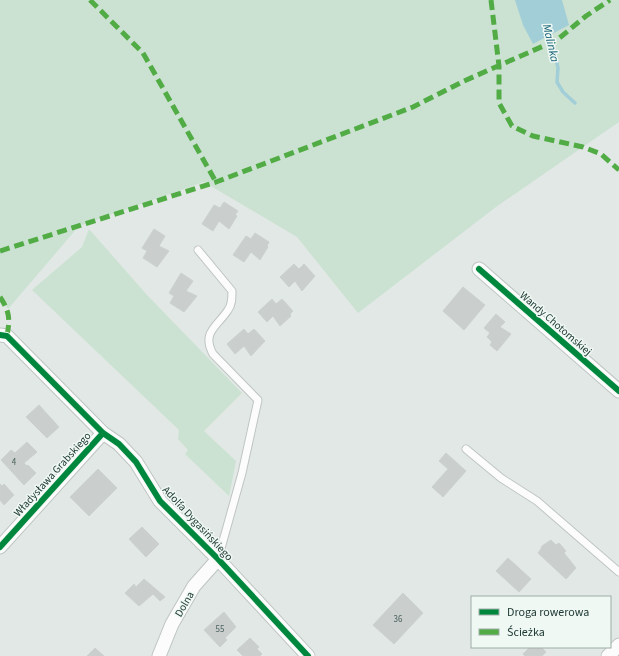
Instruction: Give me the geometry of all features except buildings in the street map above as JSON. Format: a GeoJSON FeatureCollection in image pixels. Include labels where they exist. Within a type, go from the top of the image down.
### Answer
{"type":"FeatureCollection","features":[{"type":"Feature","properties":{"kind":"street","name":"Wandy Chotomskiej"},"geometry":{"type":"LineString","coordinates":[[479,270],[619,391]]}},
{"type":"Feature","properties":{"kind":"street","name":"Adolfa Dygasińskiego"},"geometry":{"type":"LineString","coordinates":[[3,336],[103,433],[118,444],[136,462],[160,501],[218,559],[308,656]]}},
{"type":"Feature","properties":{"kind":"street","name":"Władysława Grabskiego"},"geometry":{"type":"LineString","coordinates":[[0,547],[103,433]]}},
{"type":"Feature","properties":{"kind":"street","name":"Dolna"},"geometry":{"type":"LineString","coordinates":[[160,656],[172,624],[194,586],[218,559]]}},
{"type":"Feature","properties":{"kind":"street"},"geometry":{"type":"LineString","coordinates":[[608,656],[619,645]]}},
{"type":"Feature","properties":{"kind":"lane"},"geometry":{"type":"LineString","coordinates":[[198,250],[232,292],[229,309],[215,324],[210,334],[209,347],[213,354],[258,400],[242,473],[218,559]]}},
{"type":"Feature","properties":{"kind":"lane"},"geometry":{"type":"LineString","coordinates":[[466,449],[501,478],[537,501],[619,572]]}},
{"type":"Feature","properties":{"kind":"green space"},"geometry":{"type":"Polygon","coordinates":[[[0,0],[619,0],[619,122],[496,207],[358,313],[297,237],[204,182],[79,226],[8,309],[0,297],[0,0]]]}},
{"type":"Feature","properties":{"kind":"green space"},"geometry":{"type":"Polygon","coordinates":[[[89,229],[147,295],[242,393],[204,431],[236,461],[229,496],[185,454],[188,450],[178,439],[179,430],[32,290],[82,247],[89,229]]]}},
{"type":"Feature","properties":{"kind":"water"},"geometry":{"type":"Polygon","coordinates":[[[515,0],[562,0],[569,25],[533,44],[523,25],[515,0]]]}},
{"type":"Feature","properties":{"kind":"waterway","name":"Malinka"},"geometry":{"type":"LineString","coordinates":[[550,32],[558,68],[557,82],[563,92],[575,103]]}},
{"type":"Feature","properties":{"kind":"marked path"},"geometry":{"type":"LineString","coordinates":[[90,0],[143,53],[216,182]]}},
{"type":"Feature","properties":{"kind":"marked path"},"geometry":{"type":"LineString","coordinates":[[491,0],[499,66],[499,103],[512,126],[533,136],[583,147],[601,154],[619,170]]}},
{"type":"Feature","properties":{"kind":"marked path"},"geometry":{"type":"LineString","coordinates":[[0,251],[216,182],[413,107],[464,81],[557,40],[586,16],[610,0]]}},
{"type":"Feature","properties":{"kind":"marked path"},"geometry":{"type":"LineString","coordinates":[[0,297],[6,307],[8,316],[9,325],[7,336]]}},
{"type":"Feature","properties":{"kind":"cycle path"},"geometry":{"type":"LineString","coordinates":[[479,269],[619,391]]}},
{"type":"Feature","properties":{"kind":"cycle path"},"geometry":{"type":"LineString","coordinates":[[0,335],[7,336],[103,433],[119,444],[136,462],[160,501],[218,559],[308,656]]}},
{"type":"Feature","properties":{"kind":"cycle path"},"geometry":{"type":"LineString","coordinates":[[0,547],[103,433]]}}]}
